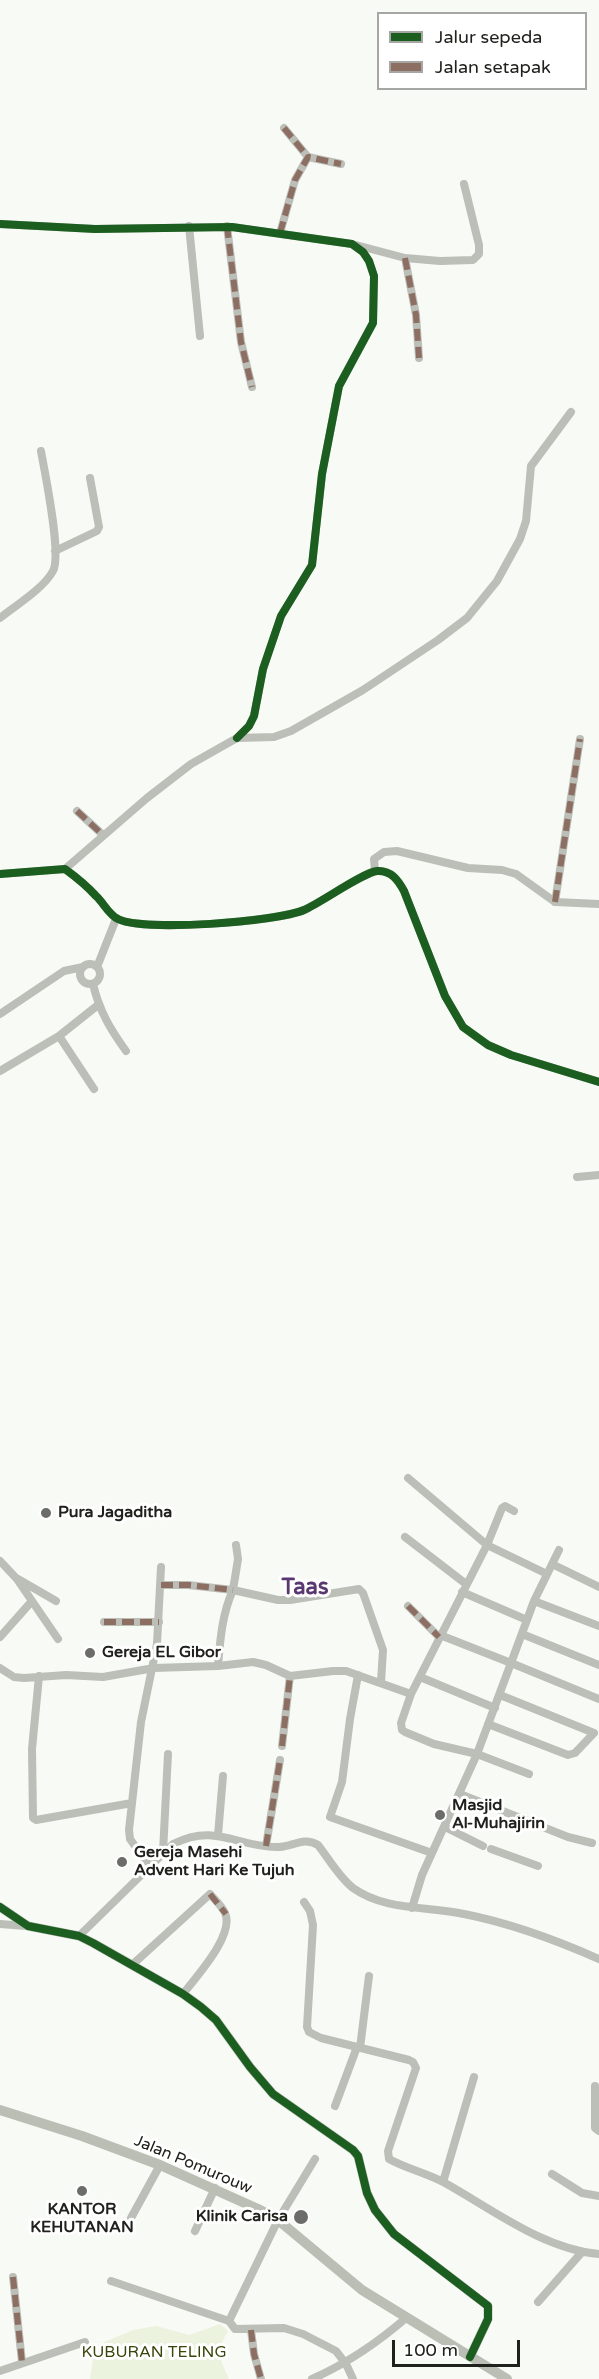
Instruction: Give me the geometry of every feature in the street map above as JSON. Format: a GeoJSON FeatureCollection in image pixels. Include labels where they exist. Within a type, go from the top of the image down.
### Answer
{"type":"FeatureCollection","features":[{"type":"Feature","properties":{"kind":"main road","name":"Jalan Pomurouw"},"geometry":{"type":"LineString","coordinates":[[0,2110],[82,2136],[160,2165],[214,2188],[278,2220],[362,2290],[507,2379]]}},
{"type":"Feature","properties":{"kind":"street"},"geometry":{"type":"LineString","coordinates":[[284,128],[308,157],[341,164]]}},
{"type":"Feature","properties":{"kind":"street"},"geometry":{"type":"LineString","coordinates":[[280,233],[295,180],[308,157]]}},
{"type":"Feature","properties":{"kind":"street"},"geometry":{"type":"LineString","coordinates":[[0,224],[95,229],[227,226],[352,244],[405,258],[463,262],[477,257],[478,239],[464,184]]}},
{"type":"Feature","properties":{"kind":"street"},"geometry":{"type":"LineString","coordinates":[[189,226],[200,336]]}},
{"type":"Feature","properties":{"kind":"street"},"geometry":{"type":"LineString","coordinates":[[227,226],[241,342],[252,387]]}},
{"type":"Feature","properties":{"kind":"street"},"geometry":{"type":"LineString","coordinates":[[0,874],[65,869],[191,764],[237,738],[252,720],[269,645],[281,616],[312,565],[326,444],[339,386],[373,323],[374,276],[363,252],[352,244]]}},
{"type":"Feature","properties":{"kind":"street"},"geometry":{"type":"LineString","coordinates":[[405,258],[416,315],[419,358]]}},
{"type":"Feature","properties":{"kind":"street"},"geometry":{"type":"LineString","coordinates":[[237,738],[274,737],[291,730],[363,690],[467,618],[497,581],[520,539],[526,521],[531,466],[571,412]]}},
{"type":"Feature","properties":{"kind":"street"},"geometry":{"type":"LineString","coordinates":[[0,618],[50,576],[54,569],[55,551],[41,451]]}},
{"type":"Feature","properties":{"kind":"street"},"geometry":{"type":"LineString","coordinates":[[55,551],[97,531],[99,527],[90,478]]}},
{"type":"Feature","properties":{"kind":"street"},"geometry":{"type":"LineString","coordinates":[[555,902],[580,739]]}},
{"type":"Feature","properties":{"kind":"street"},"geometry":{"type":"LineString","coordinates":[[77,811],[103,835]]}},
{"type":"Feature","properties":{"kind":"street"},"geometry":{"type":"LineString","coordinates":[[375,871],[374,859],[384,852],[397,851],[468,868],[501,870],[516,874],[555,902],[599,904]]}},
{"type":"Feature","properties":{"kind":"street"},"geometry":{"type":"LineString","coordinates":[[65,869],[97,896],[116,919],[137,924],[156,925],[292,915],[375,871],[387,872],[393,876],[404,891],[446,996],[463,1027],[488,1045],[511,1055],[599,1082]]}},
{"type":"Feature","properties":{"kind":"street"},"geometry":{"type":"LineString","coordinates":[[93,984],[100,977],[97,967],[116,919]]}},
{"type":"Feature","properties":{"kind":"street"},"geometry":{"type":"LineString","coordinates":[[0,1014],[64,971],[88,964],[97,967]]}},
{"type":"Feature","properties":{"kind":"street"},"geometry":{"type":"LineString","coordinates":[[83,967],[81,971],[83,981],[93,984]]}},
{"type":"Feature","properties":{"kind":"street"},"geometry":{"type":"LineString","coordinates":[[93,984],[105,1021],[126,1051]]}},
{"type":"Feature","properties":{"kind":"street"},"geometry":{"type":"LineString","coordinates":[[0,1071],[59,1036],[98,1005]]}},
{"type":"Feature","properties":{"kind":"street"},"geometry":{"type":"LineString","coordinates":[[59,1036],[94,1089]]}},
{"type":"Feature","properties":{"kind":"street"},"geometry":{"type":"LineString","coordinates":[[577,1177],[599,1175]]}},
{"type":"Feature","properties":{"kind":"street"},"geometry":{"type":"LineString","coordinates":[[408,1478],[487,1545],[548,1574]]}},
{"type":"Feature","properties":{"kind":"street"},"geometry":{"type":"LineString","coordinates":[[514,1511],[506,1506],[502,1508],[487,1545],[411,1694],[400,1723],[402,1730],[434,1744],[477,1754],[529,1774]]}},
{"type":"Feature","properties":{"kind":"street"},"geometry":{"type":"LineString","coordinates":[[405,1537],[464,1588],[527,1620]]}},
{"type":"Feature","properties":{"kind":"street"},"geometry":{"type":"LineString","coordinates":[[218,1666],[222,1628],[233,1590],[238,1559],[236,1545]]}},
{"type":"Feature","properties":{"kind":"street"},"geometry":{"type":"LineString","coordinates":[[412,1908],[432,1854],[477,1754],[534,1601],[559,1550]]}},
{"type":"Feature","properties":{"kind":"street"},"geometry":{"type":"LineString","coordinates":[[0,1561],[17,1579],[58,1639]]}},
{"type":"Feature","properties":{"kind":"street"},"geometry":{"type":"LineString","coordinates":[[552,1564],[599,1587]]}},
{"type":"Feature","properties":{"kind":"street"},"geometry":{"type":"LineString","coordinates":[[150,1867],[130,1839],[129,1830],[141,1722],[154,1668],[159,1622],[161,1567]]}},
{"type":"Feature","properties":{"kind":"street"},"geometry":{"type":"LineString","coordinates":[[17,1579],[56,1601]]}},
{"type":"Feature","properties":{"kind":"street"},"geometry":{"type":"LineString","coordinates":[[161,1585],[188,1585],[233,1590],[278,1600],[359,1589],[363,1593],[382,1644],[384,1655],[381,1682]]}},
{"type":"Feature","properties":{"kind":"street"},"geometry":{"type":"LineString","coordinates":[[0,1637],[32,1601]]}},
{"type":"Feature","properties":{"kind":"street"},"geometry":{"type":"LineString","coordinates":[[534,1601],[599,1626]]}},
{"type":"Feature","properties":{"kind":"street"},"geometry":{"type":"LineString","coordinates":[[408,1606],[440,1636],[599,1699]]}},
{"type":"Feature","properties":{"kind":"street"},"geometry":{"type":"LineString","coordinates":[[104,1622],[159,1622]]}},
{"type":"Feature","properties":{"kind":"street"},"geometry":{"type":"LineString","coordinates":[[522,1634],[599,1665]]}},
{"type":"Feature","properties":{"kind":"street"},"geometry":{"type":"LineString","coordinates":[[0,1668],[14,1677],[66,1675],[103,1677],[154,1668],[259,1663],[290,1676],[333,1671],[358,1675],[411,1694]]}},
{"type":"Feature","properties":{"kind":"street"},"geometry":{"type":"LineString","coordinates":[[358,1675],[344,1773],[330,1817],[432,1854]]}},
{"type":"Feature","properties":{"kind":"street"},"geometry":{"type":"LineString","coordinates":[[39,1676],[32,1749],[32,1815],[34,1819],[132,1803]]}},
{"type":"Feature","properties":{"kind":"street"},"geometry":{"type":"LineString","coordinates":[[282,1746],[290,1676]]}},
{"type":"Feature","properties":{"kind":"street"},"geometry":{"type":"LineString","coordinates":[[420,1677],[495,1708]]}},
{"type":"Feature","properties":{"kind":"street"},"geometry":{"type":"LineString","coordinates":[[488,1724],[568,1755],[575,1753],[596,1730],[500,1695]]}},
{"type":"Feature","properties":{"kind":"street"},"geometry":{"type":"LineString","coordinates":[[163,1852],[168,1754]]}},
{"type":"Feature","properties":{"kind":"street"},"geometry":{"type":"LineString","coordinates":[[266,1846],[280,1760]]}},
{"type":"Feature","properties":{"kind":"street"},"geometry":{"type":"LineString","coordinates":[[218,1835],[224,1776]]}},
{"type":"Feature","properties":{"kind":"street"},"geometry":{"type":"LineString","coordinates":[[460,1794],[568,1837],[592,1844]]}},
{"type":"Feature","properties":{"kind":"street"},"geometry":{"type":"LineString","coordinates":[[443,1831],[483,1846]]}},
{"type":"Feature","properties":{"kind":"street"},"geometry":{"type":"LineString","coordinates":[[79,1936],[163,1852],[182,1839],[207,1834],[279,1847],[305,1840],[312,1842],[318,1845],[354,1888],[376,1898],[412,1908],[463,1913],[483,1918],[553,1940],[599,1959]]}},
{"type":"Feature","properties":{"kind":"street"},"geometry":{"type":"LineString","coordinates":[[491,1849],[538,1866]]}},
{"type":"Feature","properties":{"kind":"street"},"geometry":{"type":"LineString","coordinates":[[132,1965],[210,1894],[226,1914],[227,1925],[214,1953],[183,1994]]}},
{"type":"Feature","properties":{"kind":"street"},"geometry":{"type":"LineString","coordinates":[[304,1902],[310,1911],[313,1925],[307,2027],[312,2035],[414,2062],[416,2068],[416,2074],[388,2156],[393,2161],[443,2182],[529,2230],[582,2252],[599,2254]]}},
{"type":"Feature","properties":{"kind":"street"},"geometry":{"type":"LineString","coordinates":[[0,1907],[28,1926]]}},
{"type":"Feature","properties":{"kind":"street"},"geometry":{"type":"LineString","coordinates":[[0,1924],[28,1926],[79,1936],[183,1994],[216,2020],[273,2094],[353,2150],[358,2156],[367,2193],[375,2210],[394,2234],[488,2306],[488,2319],[470,2357]]}},
{"type":"Feature","properties":{"kind":"street"},"geometry":{"type":"LineString","coordinates":[[335,2106],[358,2047],[369,1976]]}},
{"type":"Feature","properties":{"kind":"street"},"geometry":{"type":"LineString","coordinates":[[443,2182],[474,2077]]}},
{"type":"Feature","properties":{"kind":"street"},"geometry":{"type":"LineString","coordinates":[[595,2086],[595,2130],[599,2131]]}},
{"type":"Feature","properties":{"kind":"street"},"geometry":{"type":"LineString","coordinates":[[229,2321],[278,2220],[315,2159]]}},
{"type":"Feature","properties":{"kind":"street"},"geometry":{"type":"LineString","coordinates":[[132,2218],[160,2165]]}},
{"type":"Feature","properties":{"kind":"street"},"geometry":{"type":"LineString","coordinates":[[552,2174],[578,2191],[599,2196]]}},
{"type":"Feature","properties":{"kind":"street"},"geometry":{"type":"LineString","coordinates":[[195,2231],[214,2188]]}},
{"type":"Feature","properties":{"kind":"street"},"geometry":{"type":"LineString","coordinates":[[538,2302],[582,2252]]}},
{"type":"Feature","properties":{"kind":"street"},"geometry":{"type":"LineString","coordinates":[[13,2277],[22,2362]]}},
{"type":"Feature","properties":{"kind":"street"},"geometry":{"type":"LineString","coordinates":[[111,2281],[229,2321],[235,2329],[284,2328],[303,2334],[336,2351],[346,2364],[353,2379]]}},
{"type":"Feature","properties":{"kind":"street"},"geometry":{"type":"LineString","coordinates":[[312,2379],[346,2364],[382,2339],[405,2318]]}},
{"type":"Feature","properties":{"kind":"street"},"geometry":{"type":"LineString","coordinates":[[251,2330],[254,2355],[261,2379]]}},
{"type":"Feature","properties":{"kind":"street"},"geometry":{"type":"LineString","coordinates":[[0,2371],[85,2342]]}},
{"type":"Feature","properties":{"kind":"green space","name":"KUBURAN TELING"},"geometry":{"type":"Polygon","coordinates":[[[220,2324],[228,2331],[221,2345],[220,2355],[229,2379],[90,2379],[95,2346],[133,2330],[156,2326],[189,2335],[220,2324]]]}},
{"type":"Feature","properties":{"kind":"marked path"},"geometry":{"type":"LineString","coordinates":[[284,128],[308,157]]}},
{"type":"Feature","properties":{"kind":"marked path"},"geometry":{"type":"LineString","coordinates":[[280,233],[295,180],[308,157],[341,164]]}},
{"type":"Feature","properties":{"kind":"marked path"},"geometry":{"type":"LineString","coordinates":[[227,226],[241,342],[252,387]]}},
{"type":"Feature","properties":{"kind":"marked path"},"geometry":{"type":"LineString","coordinates":[[405,258],[416,315],[419,358]]}},
{"type":"Feature","properties":{"kind":"marked path"},"geometry":{"type":"LineString","coordinates":[[555,902],[580,739]]}},
{"type":"Feature","properties":{"kind":"marked path"},"geometry":{"type":"LineString","coordinates":[[77,811],[103,835]]}},
{"type":"Feature","properties":{"kind":"marked path"},"geometry":{"type":"LineString","coordinates":[[161,1585],[188,1585],[233,1590]]}},
{"type":"Feature","properties":{"kind":"marked path"},"geometry":{"type":"LineString","coordinates":[[408,1606],[439,1637]]}},
{"type":"Feature","properties":{"kind":"marked path"},"geometry":{"type":"LineString","coordinates":[[104,1622],[159,1622]]}},
{"type":"Feature","properties":{"kind":"marked path"},"geometry":{"type":"LineString","coordinates":[[282,1746],[290,1676]]}},
{"type":"Feature","properties":{"kind":"marked path"},"geometry":{"type":"LineString","coordinates":[[266,1846],[280,1760]]}},
{"type":"Feature","properties":{"kind":"marked path"},"geometry":{"type":"LineString","coordinates":[[210,1894],[226,1914]]}},
{"type":"Feature","properties":{"kind":"marked path"},"geometry":{"type":"LineString","coordinates":[[13,2277],[22,2362]]}},
{"type":"Feature","properties":{"kind":"marked path"},"geometry":{"type":"LineString","coordinates":[[251,2330],[254,2354],[261,2379]]}},
{"type":"Feature","properties":{"kind":"cycle path"},"geometry":{"type":"LineString","coordinates":[[0,224],[95,229],[232,227],[352,244],[363,252],[369,261],[374,276],[373,323],[339,386],[322,474],[312,565],[281,616],[263,669],[254,716],[249,726],[237,738]]}},
{"type":"Feature","properties":{"kind":"cycle path"},"geometry":{"type":"LineString","coordinates":[[0,874],[65,869],[89,889],[118,919],[132,923],[181,925],[240,922],[289,914],[312,906],[370,873],[386,872],[397,880],[404,891],[445,996],[463,1027],[488,1045],[511,1055],[599,1082]]}},
{"type":"Feature","properties":{"kind":"cycle path"},"geometry":{"type":"LineString","coordinates":[[0,1907],[28,1926],[79,1936],[183,1994],[216,2020],[273,2094],[353,2150],[358,2156],[367,2193],[375,2210],[394,2234],[488,2306],[488,2319],[470,2357]]}},
{"type":"Feature","properties":{"kind":"place","name":"Pura Jagaditha"},"geometry":{"type":"Point","coordinates":[46,1513]}},
{"type":"Feature","properties":{"kind":"place","name":"Gereja EL Gibor"},"geometry":{"type":"Point","coordinates":[90,1653]}},
{"type":"Feature","properties":{"kind":"place","name":"Masjid Al-Muhajirin"},"geometry":{"type":"Point","coordinates":[440,1815]}},
{"type":"Feature","properties":{"kind":"place","name":"Gereja Masehi Advent Hari Ke Tujuh"},"geometry":{"type":"Point","coordinates":[122,1862]}},
{"type":"Feature","properties":{"kind":"place","name":"KANTOR KEHUTANAN"},"geometry":{"type":"Point","coordinates":[82,2191]}},
{"type":"Feature","properties":{"kind":"place","name":"Klinik Carisa"},"geometry":{"type":"Point","coordinates":[301,2217]}},
{"type":"Feature","properties":{"kind":"district","name":"Taas"},"geometry":{"type":"Point","coordinates":[305,1588]}}]}
